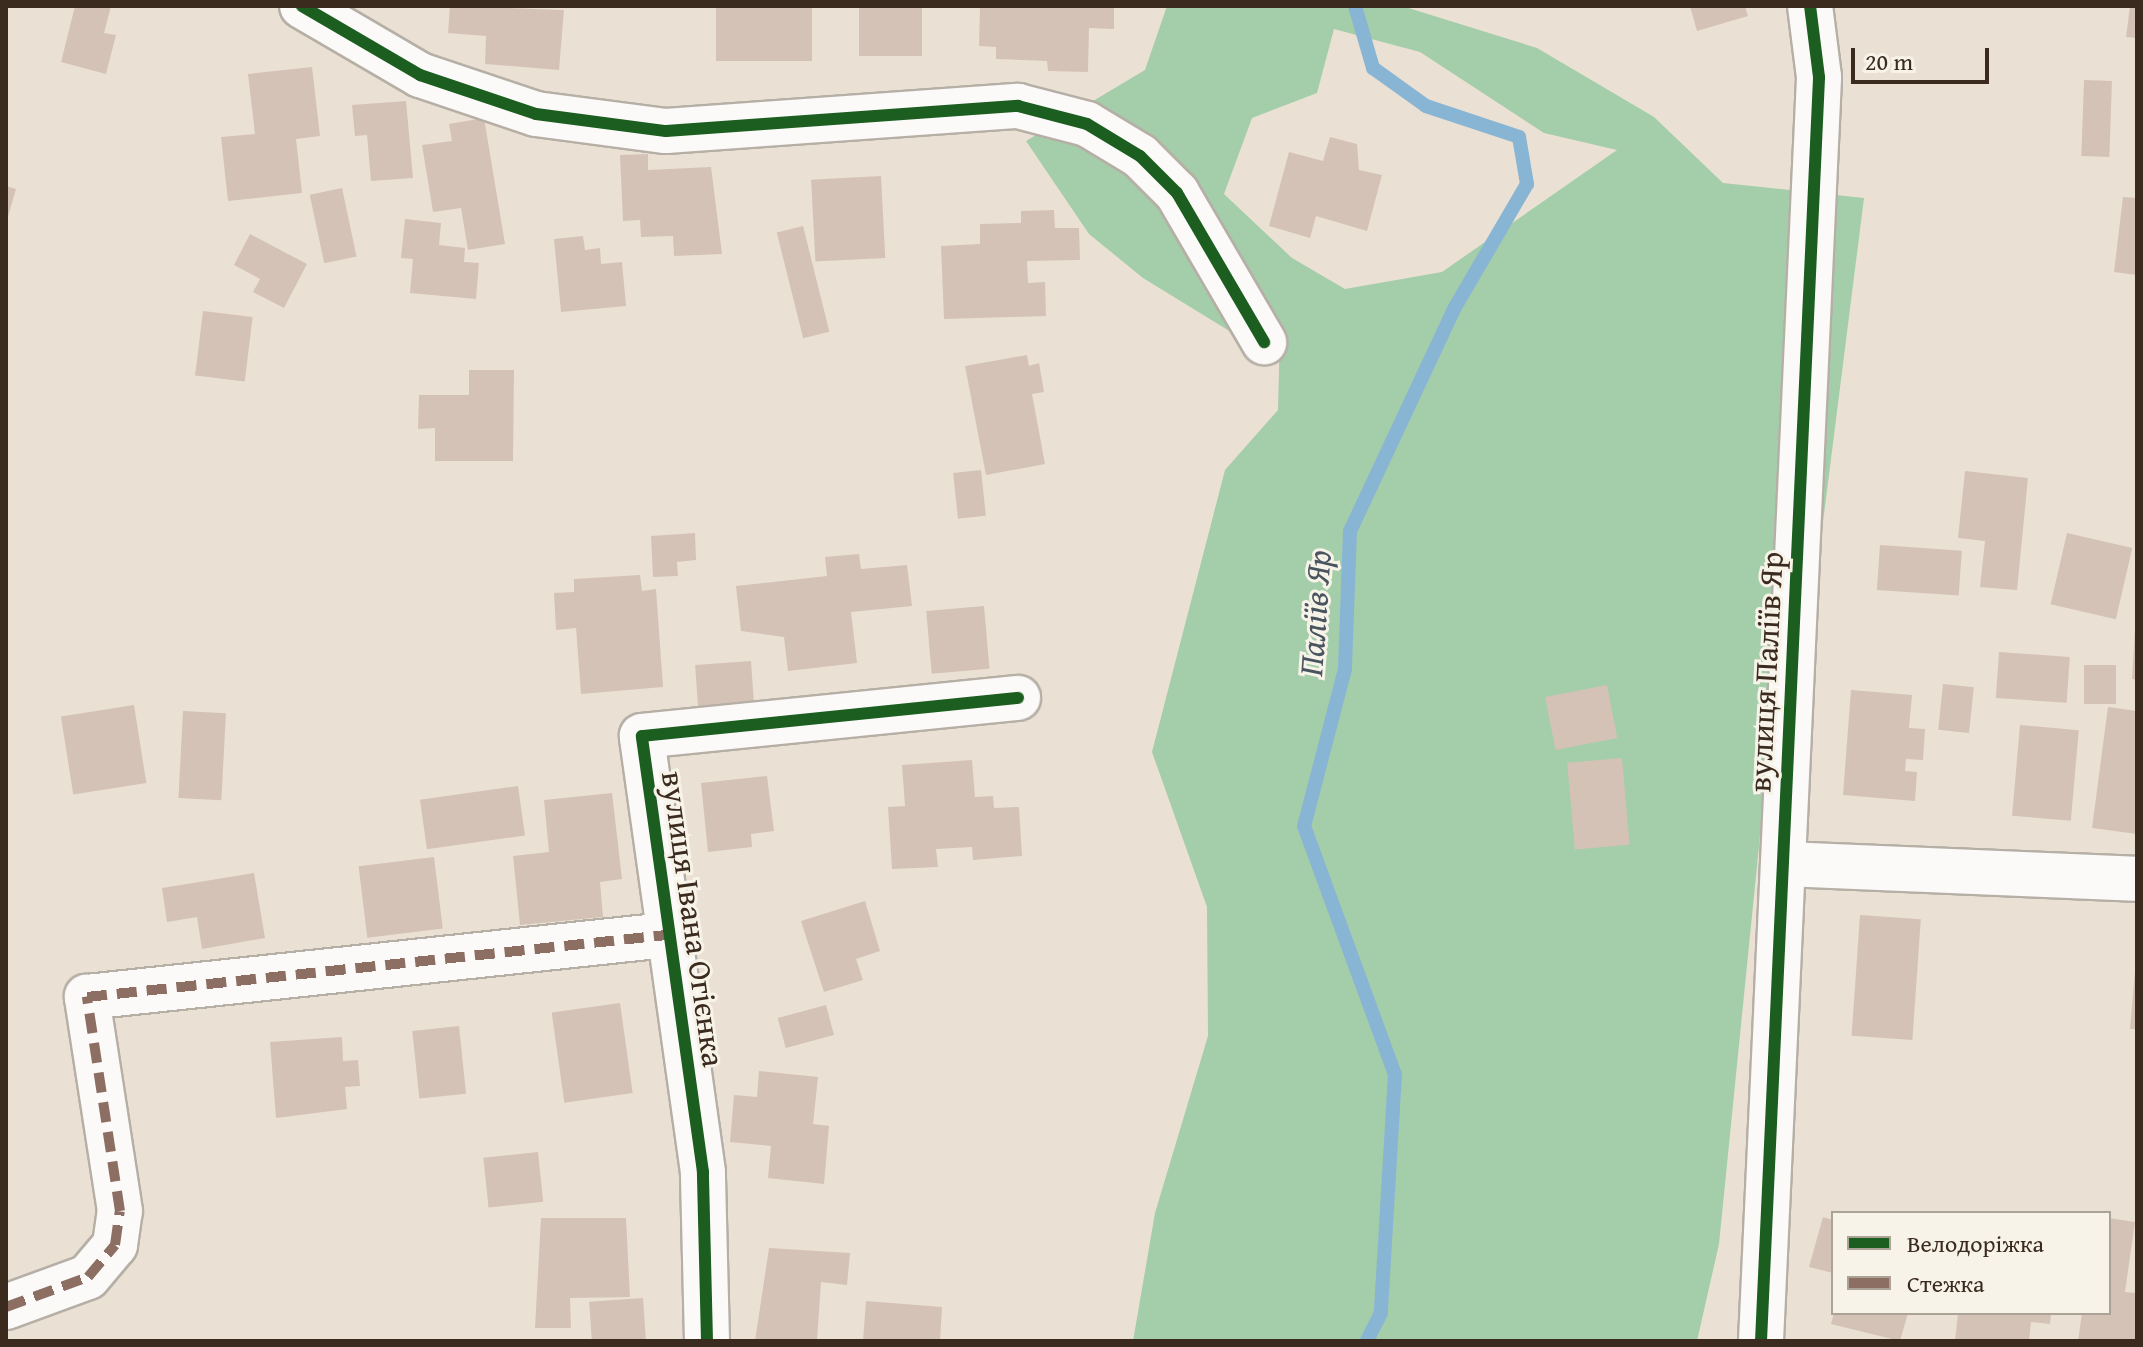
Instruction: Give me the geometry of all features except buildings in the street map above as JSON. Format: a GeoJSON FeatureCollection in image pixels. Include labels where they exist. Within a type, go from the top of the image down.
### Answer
{"type":"FeatureCollection","features":[{"type":"Feature","properties":{"kind":"street"},"geometry":{"type":"LineString","coordinates":[[302,6],[420,75],[536,114],[666,131],[1018,106],[1087,124],[1140,156],[1177,193],[1264,342]]}},
{"type":"Feature","properties":{"kind":"street","name":"вулиця Паліїв Яр"},"geometry":{"type":"LineString","coordinates":[[1761,1341],[1819,77],[1810,6]]}},
{"type":"Feature","properties":{"kind":"street","name":"вулиця Івана Огієнка"},"geometry":{"type":"LineString","coordinates":[[707,1341],[703,1172],[666,935],[642,736],[1018,698]]}},
{"type":"Feature","properties":{"kind":"street"},"geometry":{"type":"LineString","coordinates":[[1783,864],[2137,879]]}},
{"type":"Feature","properties":{"kind":"street","name":"вулиця Івана Огієнка"},"geometry":{"type":"LineString","coordinates":[[6,1307],[88,1277],[115,1245],[120,1211],[87,997],[666,935]]}},
{"type":"Feature","properties":{"kind":"green space"},"geometry":{"type":"Polygon","coordinates":[[[1167,6],[1402,6],[1537,48],[1654,117],[1723,183],[1864,198],[1820,546],[1781,627],[1719,1244],[1697,1341],[1133,1341],[1155,1213],[1208,1036],[1207,907],[1152,752],[1225,470],[1278,410],[1280,331],[1231,332],[1143,278],[1089,234],[1026,141],[1145,70],[1167,6]],[[1334,29],[1317,93],[1252,118],[1224,194],[1292,258],[1345,289],[1442,272],[1617,150],[1544,133],[1420,52],[1334,29]]]}},
{"type":"Feature","properties":{"kind":"waterway","name":"Паліїв Яр"},"geometry":{"type":"LineString","coordinates":[[1355,6],[1373,68],[1426,106],[1519,137],[1527,184],[1455,307],[1350,531],[1345,669],[1304,826],[1395,1074],[1381,1313],[1367,1341]]}},
{"type":"Feature","properties":{"kind":"marked path"},"geometry":{"type":"LineString","coordinates":[[6,1307],[88,1277],[115,1245],[120,1211],[87,997],[666,935]]}},
{"type":"Feature","properties":{"kind":"cycle path"},"geometry":{"type":"LineString","coordinates":[[302,6],[420,75],[536,114],[666,131],[1018,106],[1087,124],[1140,156],[1177,193],[1264,342]]}},
{"type":"Feature","properties":{"kind":"cycle path"},"geometry":{"type":"LineString","coordinates":[[1761,1341],[1819,77],[1810,6]]}},
{"type":"Feature","properties":{"kind":"cycle path"},"geometry":{"type":"LineString","coordinates":[[707,1341],[703,1172],[642,736],[1018,698]]}}]}
